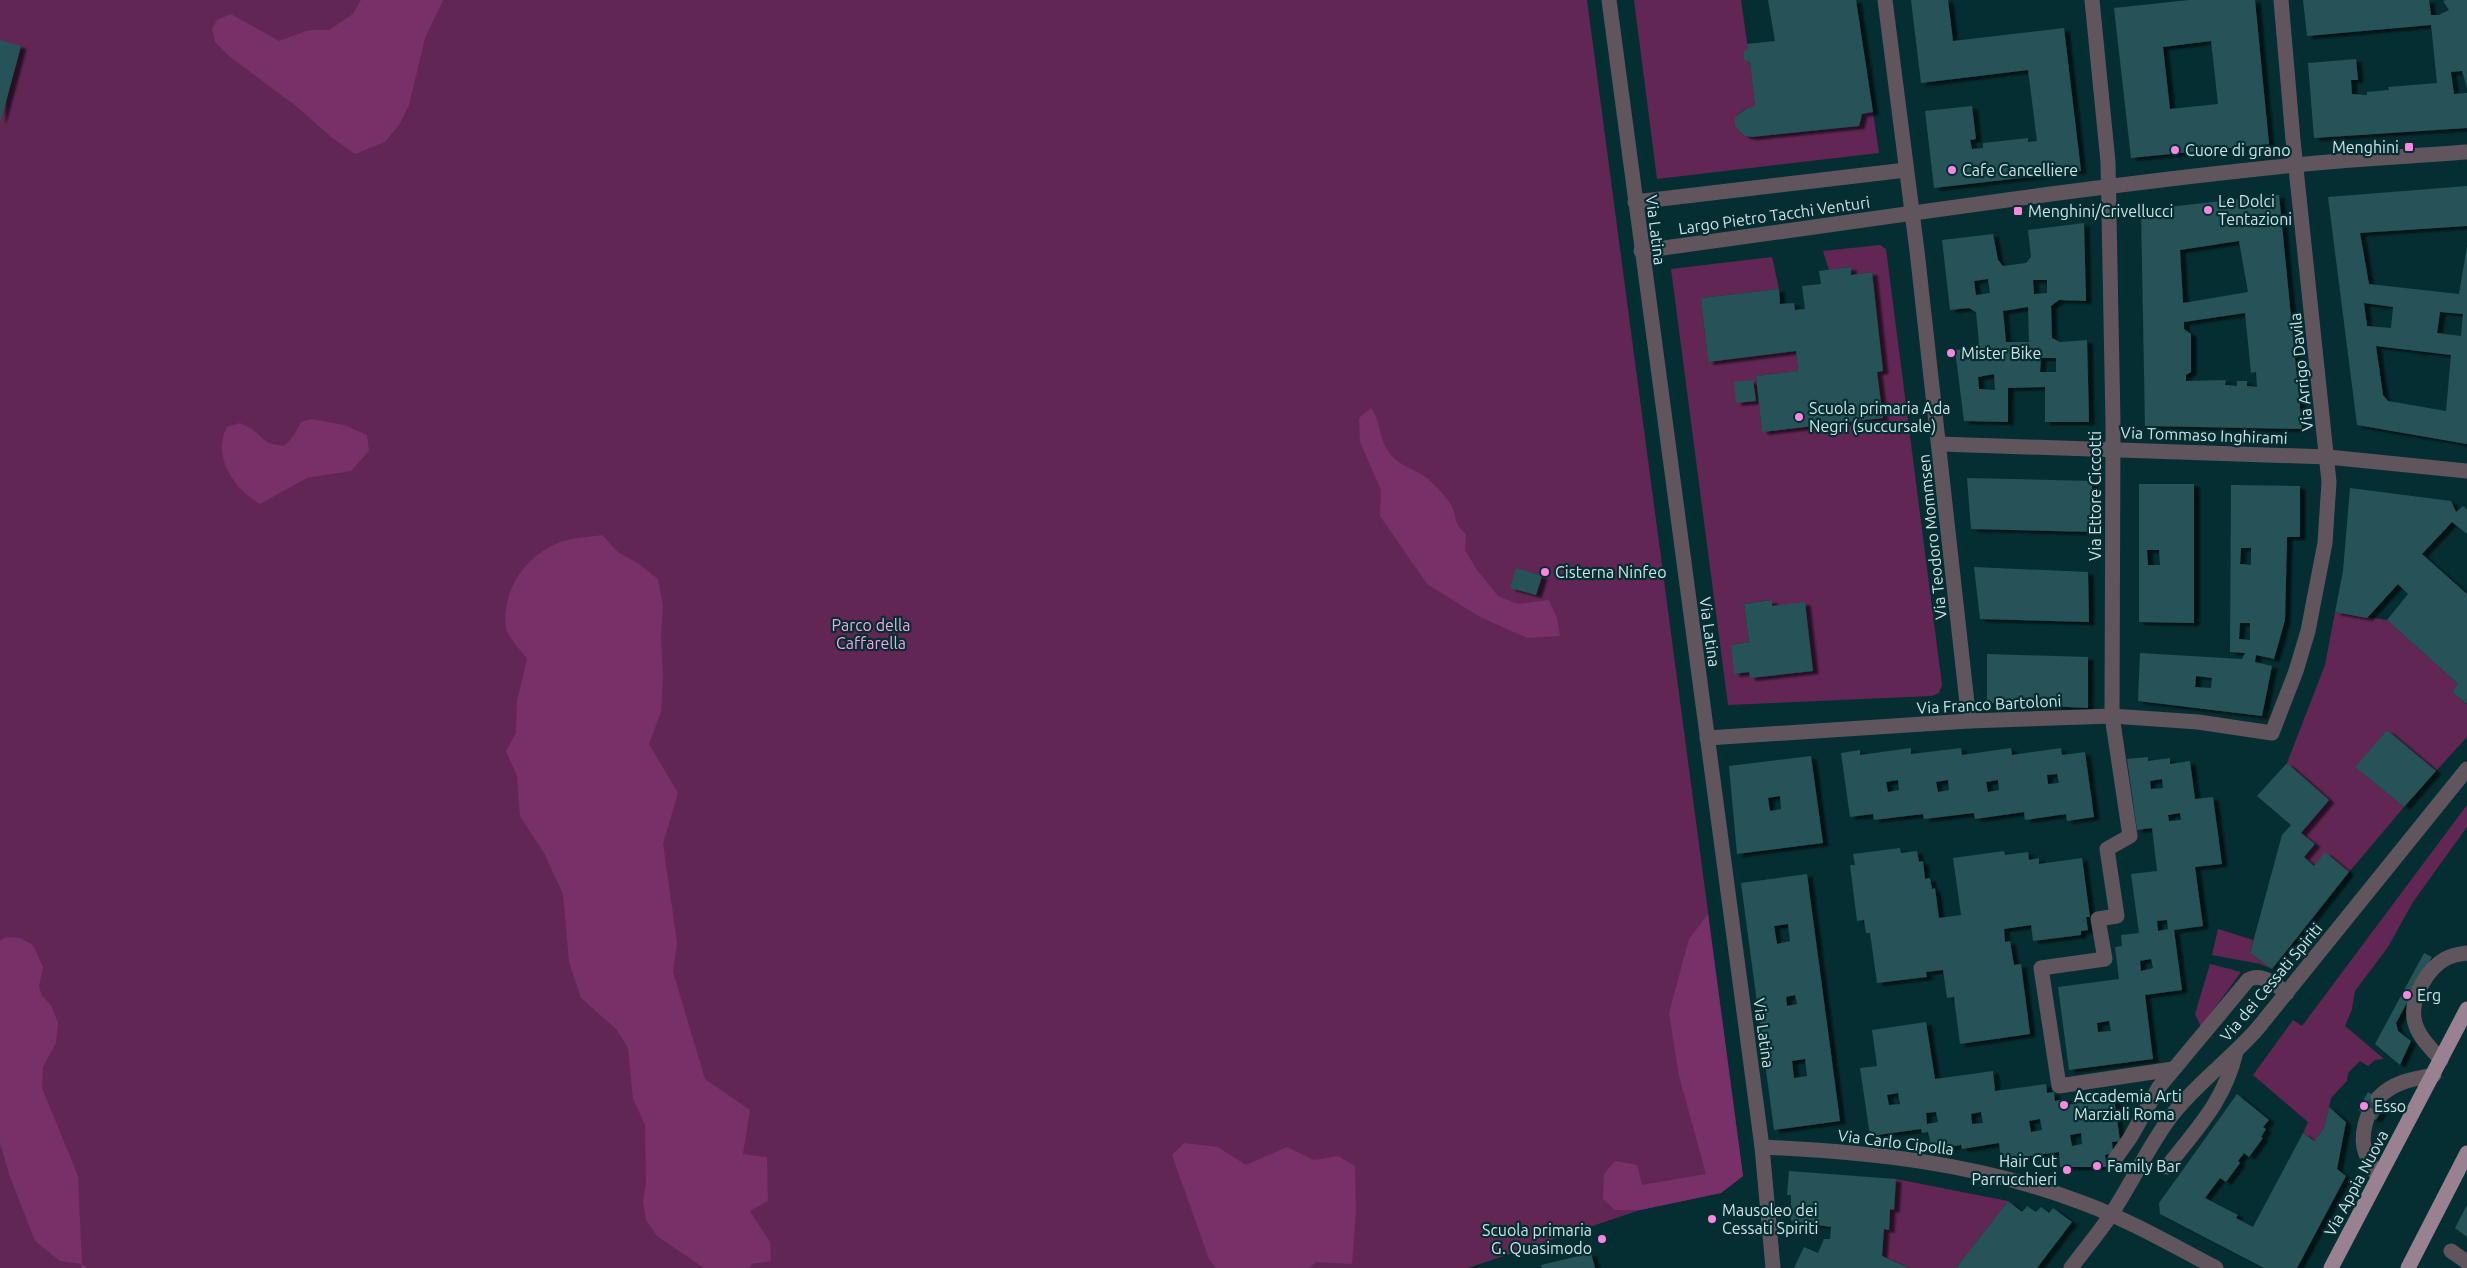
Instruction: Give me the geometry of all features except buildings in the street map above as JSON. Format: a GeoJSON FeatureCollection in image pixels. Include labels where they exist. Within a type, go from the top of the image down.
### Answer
{"type":"FeatureCollection","features":[{"type":"Feature","properties":{"kind":"main road","name":"Via Appia Nuova"},"geometry":{"type":"LineString","coordinates":[[2331,1268],[2467,1009]]}},
{"type":"Feature","properties":{"kind":"main road"},"geometry":{"type":"LineString","coordinates":[[2408,1268],[2467,1153]]}},
{"type":"Feature","properties":{"kind":"street","name":"Via Latina"},"geometry":{"type":"LineString","coordinates":[[1608,0],[1762,1146],[1773,1268]]}},
{"type":"Feature","properties":{"kind":"street","name":"Via Teodoro Mommsen"},"geometry":{"type":"LineString","coordinates":[[1885,0],[1940,444],[1969,722]]}},
{"type":"Feature","properties":{"kind":"street","name":"Via Ettore Ciccotti"},"geometry":{"type":"LineString","coordinates":[[2092,0],[2108,162],[2113,450],[2112,716],[2130,836],[2107,849],[2117,916],[2098,919],[2104,959],[2041,968],[2059,1086],[2173,1069]]}},
{"type":"Feature","properties":{"kind":"street","name":"Via Arrigo Davila"},"geometry":{"type":"LineString","coordinates":[[2272,733],[2296,671],[2316,591],[2327,523],[2328,457],[2296,165],[2281,0]]}},
{"type":"Feature","properties":{"kind":"street","name":"Largo Pietro Tacchi Venturi"},"geometry":{"type":"LineString","coordinates":[[1641,252],[1912,212],[2108,187],[2296,165],[2467,152]]}},
{"type":"Feature","properties":{"kind":"street","name":"Largo Pietro Tacchi Venturi"},"geometry":{"type":"LineString","coordinates":[[1635,202],[1906,170]]}},
{"type":"Feature","properties":{"kind":"street","name":"Via Tommaso Inghirami"},"geometry":{"type":"LineString","coordinates":[[1940,444],[2328,457],[2467,471]]}},
{"type":"Feature","properties":{"kind":"street","name":"Via Franco Bartoloni"},"geometry":{"type":"LineString","coordinates":[[1706,738],[1969,722],[2112,716],[2198,722],[2272,733]]}},
{"type":"Feature","properties":{"kind":"street","name":"Via dei Cessati Spiriti"},"geometry":{"type":"LineString","coordinates":[[2071,1268],[2112,1215],[2171,1117],[2202,1081],[2236,1052],[2287,994],[2467,769]]}},
{"type":"Feature","properties":{"kind":"street"},"geometry":{"type":"LineString","coordinates":[[2441,1060],[2417,1029],[2414,1019],[2414,1006],[2418,992],[2432,969],[2444,959],[2467,953]]}},
{"type":"Feature","properties":{"kind":"street"},"geometry":{"type":"LineString","coordinates":[[2116,1159],[2150,1101],[2173,1069],[2248,980],[2254,977],[2261,978],[2287,994]]}},
{"type":"Feature","properties":{"kind":"street"},"geometry":{"type":"LineString","coordinates":[[2167,1167],[2220,1097],[2228,1080],[2236,1052]]}},
{"type":"Feature","properties":{"kind":"street"},"geometry":{"type":"LineString","coordinates":[[2378,1098],[2385,1090],[2398,1084],[2434,1075]]}},
{"type":"Feature","properties":{"kind":"street"},"geometry":{"type":"LineString","coordinates":[[2368,1115],[2362,1132],[2362,1141],[2368,1160],[2378,1177]]}},
{"type":"Feature","properties":{"kind":"street","name":"Via Carlo Cipolla"},"geometry":{"type":"LineString","coordinates":[[1762,1146],[1871,1154],[1940,1163],[2029,1185],[2112,1215],[2216,1268]]}},
{"type":"Feature","properties":{"kind":"street"},"geometry":{"type":"LineString","coordinates":[[2452,1251],[2467,1262]]}},
{"type":"Feature","properties":{"kind":"green space","name":"Parco della Caffarella"},"geometry":{"type":"Polygon","coordinates":[[[0,0],[1587,0],[1743,1176],[1721,1193],[1640,1210],[1468,1268],[0,1268],[0,0]]]}},
{"type":"Feature","properties":{"kind":"green space"},"geometry":{"type":"Polygon","coordinates":[[[1634,0],[1741,0],[1748,49],[1743,55],[1744,59],[1750,63],[1755,106],[1746,108],[1735,117],[1739,131],[1744,135],[1752,137],[1858,126],[1862,114],[1873,112],[1879,153],[1657,179],[1634,0]]]}},
{"type":"Feature","properties":{"kind":"green space","name":"Scuola primaria Ada Negri (succursale)"},"geometry":{"type":"Polygon","coordinates":[[[1880,245],[1886,249],[1942,685],[1939,693],[1932,696],[1728,705],[1671,269],[1772,257],[1779,289],[1701,298],[1708,362],[1796,351],[1798,371],[1756,376],[1762,431],[1883,418],[1877,372],[1883,371],[1872,272],[1851,275],[1850,267],[1829,270],[1823,251],[1880,245]],[[1771,600],[1744,604],[1749,642],[1731,645],[1735,674],[1749,672],[1750,678],[1813,670],[1805,603],[1772,606],[1771,600]]]}},
{"type":"Feature","properties":{"kind":"green space"},"geometry":{"type":"Polygon","coordinates":[[[2335,612],[2387,620],[2458,684],[2452,692],[2467,704],[2467,737],[2436,771],[2387,730],[2356,767],[2404,807],[2349,872],[2314,866],[2304,857],[2315,844],[2301,833],[2328,800],[2287,763],[2325,665],[2335,612]]]}},
{"type":"Feature","properties":{"kind":"green space"},"geometry":{"type":"Polygon","coordinates":[[[2467,805],[2467,827],[2413,902],[2388,947],[2355,991],[2352,1009],[2345,1026],[2384,1059],[2375,1060],[2368,1066],[2360,1061],[2348,1073],[2347,1081],[2331,1098],[2324,1128],[2314,1141],[2303,1133],[2308,1122],[2253,1075],[2293,1020],[2302,1026],[2467,805]]]}},
{"type":"Feature","properties":{"kind":"green space"},"geometry":{"type":"Polygon","coordinates":[[[2218,929],[2253,940],[2250,953],[2272,969],[2260,964],[2212,955],[2218,929]]]}},
{"type":"Feature","properties":{"kind":"green space"},"geometry":{"type":"Polygon","coordinates":[[[2210,964],[2241,972],[2201,1027],[2195,1014],[2210,964]]]}},
{"type":"Feature","properties":{"kind":"green space"},"geometry":{"type":"Polygon","coordinates":[[[1896,1179],[2008,1201],[1956,1268],[1909,1268],[1882,1256],[1884,1229],[1890,1209],[1894,1210],[1896,1179]]]}},
{"type":"Feature","properties":{"kind":"shaded area"},"geometry":{"type":"Polygon","coordinates":[[[361,0],[443,0],[425,38],[409,105],[399,125],[385,142],[355,154],[331,137],[296,106],[229,56],[215,42],[212,29],[217,20],[231,14],[279,41],[309,30],[329,30],[353,14],[361,0]]]}},
{"type":"Feature","properties":{"kind":"shaded area"},"geometry":{"type":"Polygon","coordinates":[[[1371,408],[1377,419],[1386,449],[1390,454],[1398,462],[1428,479],[1449,502],[1457,523],[1466,534],[1465,550],[1477,570],[1498,596],[1518,604],[1549,600],[1557,618],[1560,636],[1527,638],[1480,617],[1427,584],[1380,516],[1381,490],[1360,442],[1359,418],[1371,408]]]}},
{"type":"Feature","properties":{"kind":"shaded area"},"geometry":{"type":"Polygon","coordinates":[[[312,419],[344,425],[367,435],[369,451],[351,471],[307,478],[260,504],[251,498],[234,481],[224,460],[223,438],[227,427],[240,423],[252,429],[268,443],[284,446],[293,437],[301,422],[312,419]]]}},
{"type":"Feature","properties":{"kind":"shaded area"},"geometry":{"type":"Polygon","coordinates":[[[602,535],[618,552],[639,564],[658,579],[663,606],[661,637],[663,677],[661,712],[649,744],[678,793],[663,844],[677,942],[673,972],[705,1079],[750,1110],[743,1154],[767,1157],[768,1201],[750,1211],[770,1242],[771,1261],[752,1264],[750,1268],[704,1268],[657,1236],[646,1220],[643,1202],[646,1183],[645,1125],[633,1099],[628,1048],[616,1029],[581,998],[569,962],[563,894],[544,853],[520,816],[517,776],[506,751],[516,733],[517,701],[527,659],[512,639],[506,627],[508,598],[513,585],[530,561],[541,552],[567,540],[602,535]]]}},
{"type":"Feature","properties":{"kind":"shaded area"},"geometry":{"type":"Polygon","coordinates":[[[1708,914],[1743,1176],[1721,1193],[1640,1210],[1615,1210],[1603,1199],[1604,1174],[1615,1161],[1637,1165],[1642,1185],[1706,1174],[1679,1076],[1669,1013],[1689,939],[1708,914]]]}},
{"type":"Feature","properties":{"kind":"shaded area"},"geometry":{"type":"Polygon","coordinates":[[[6,937],[20,938],[33,945],[43,967],[39,986],[42,996],[51,1005],[58,1023],[56,1043],[43,1067],[42,1088],[78,1176],[82,1264],[60,1261],[35,1241],[10,1177],[0,1143],[0,941],[6,937]]]}},
{"type":"Feature","properties":{"kind":"shaded area"},"geometry":{"type":"Polygon","coordinates":[[[1184,1143],[1218,1147],[1246,1165],[1287,1147],[1314,1160],[1338,1156],[1355,1166],[1356,1211],[1352,1264],[1317,1262],[1308,1268],[1216,1268],[1209,1259],[1172,1155],[1184,1143]]]}},
{"type":"Feature","properties":{"kind":"tunnel"},"geometry":{"type":"LineString","coordinates":[[2368,1115],[2378,1098]]}},
{"type":"Feature","properties":{"kind":"place","name":"Menghini"},"geometry":{"type":"Point","coordinates":[2409,147]}},
{"type":"Feature","properties":{"kind":"place","name":"Cuore di grano"},"geometry":{"type":"Point","coordinates":[2175,150]}},
{"type":"Feature","properties":{"kind":"place","name":"Cafe Cancelliere"},"geometry":{"type":"Point","coordinates":[1952,170]}},
{"type":"Feature","properties":{"kind":"place","name":"Le Dolci Tentazioni"},"geometry":{"type":"Point","coordinates":[2208,210]}},
{"type":"Feature","properties":{"kind":"place","name":"Menghini/Crivellucci"},"geometry":{"type":"Point","coordinates":[2018,211]}},
{"type":"Feature","properties":{"kind":"place","name":"Mister Bike"},"geometry":{"type":"Point","coordinates":[1951,353]}},
{"type":"Feature","properties":{"kind":"place","name":"Scuola primaria Ada Negri (succursale)"},"geometry":{"type":"Point","coordinates":[1799,417]}},
{"type":"Feature","properties":{"kind":"place","name":"Cisterna Ninfeo"},"geometry":{"type":"Point","coordinates":[1545,572]}},
{"type":"Feature","properties":{"kind":"place","name":"Erg"},"geometry":{"type":"Point","coordinates":[2407,995]}},
{"type":"Feature","properties":{"kind":"place","name":"Accademia Arti Marziali Roma"},"geometry":{"type":"Point","coordinates":[2064,1105]}},
{"type":"Feature","properties":{"kind":"place","name":"Esso"},"geometry":{"type":"Point","coordinates":[2364,1106]}},
{"type":"Feature","properties":{"kind":"place","name":"Family Bar"},"geometry":{"type":"Point","coordinates":[2097,1166]}},
{"type":"Feature","properties":{"kind":"place","name":"Hair Cut Parrucchieri"},"geometry":{"type":"Point","coordinates":[2067,1170]}},
{"type":"Feature","properties":{"kind":"place","name":"Mausoleo dei Cessati Spiriti"},"geometry":{"type":"Point","coordinates":[1712,1219]}},
{"type":"Feature","properties":{"kind":"place","name":"Scuola primaria G. Quasimodo"},"geometry":{"type":"Point","coordinates":[1602,1239]}}]}
